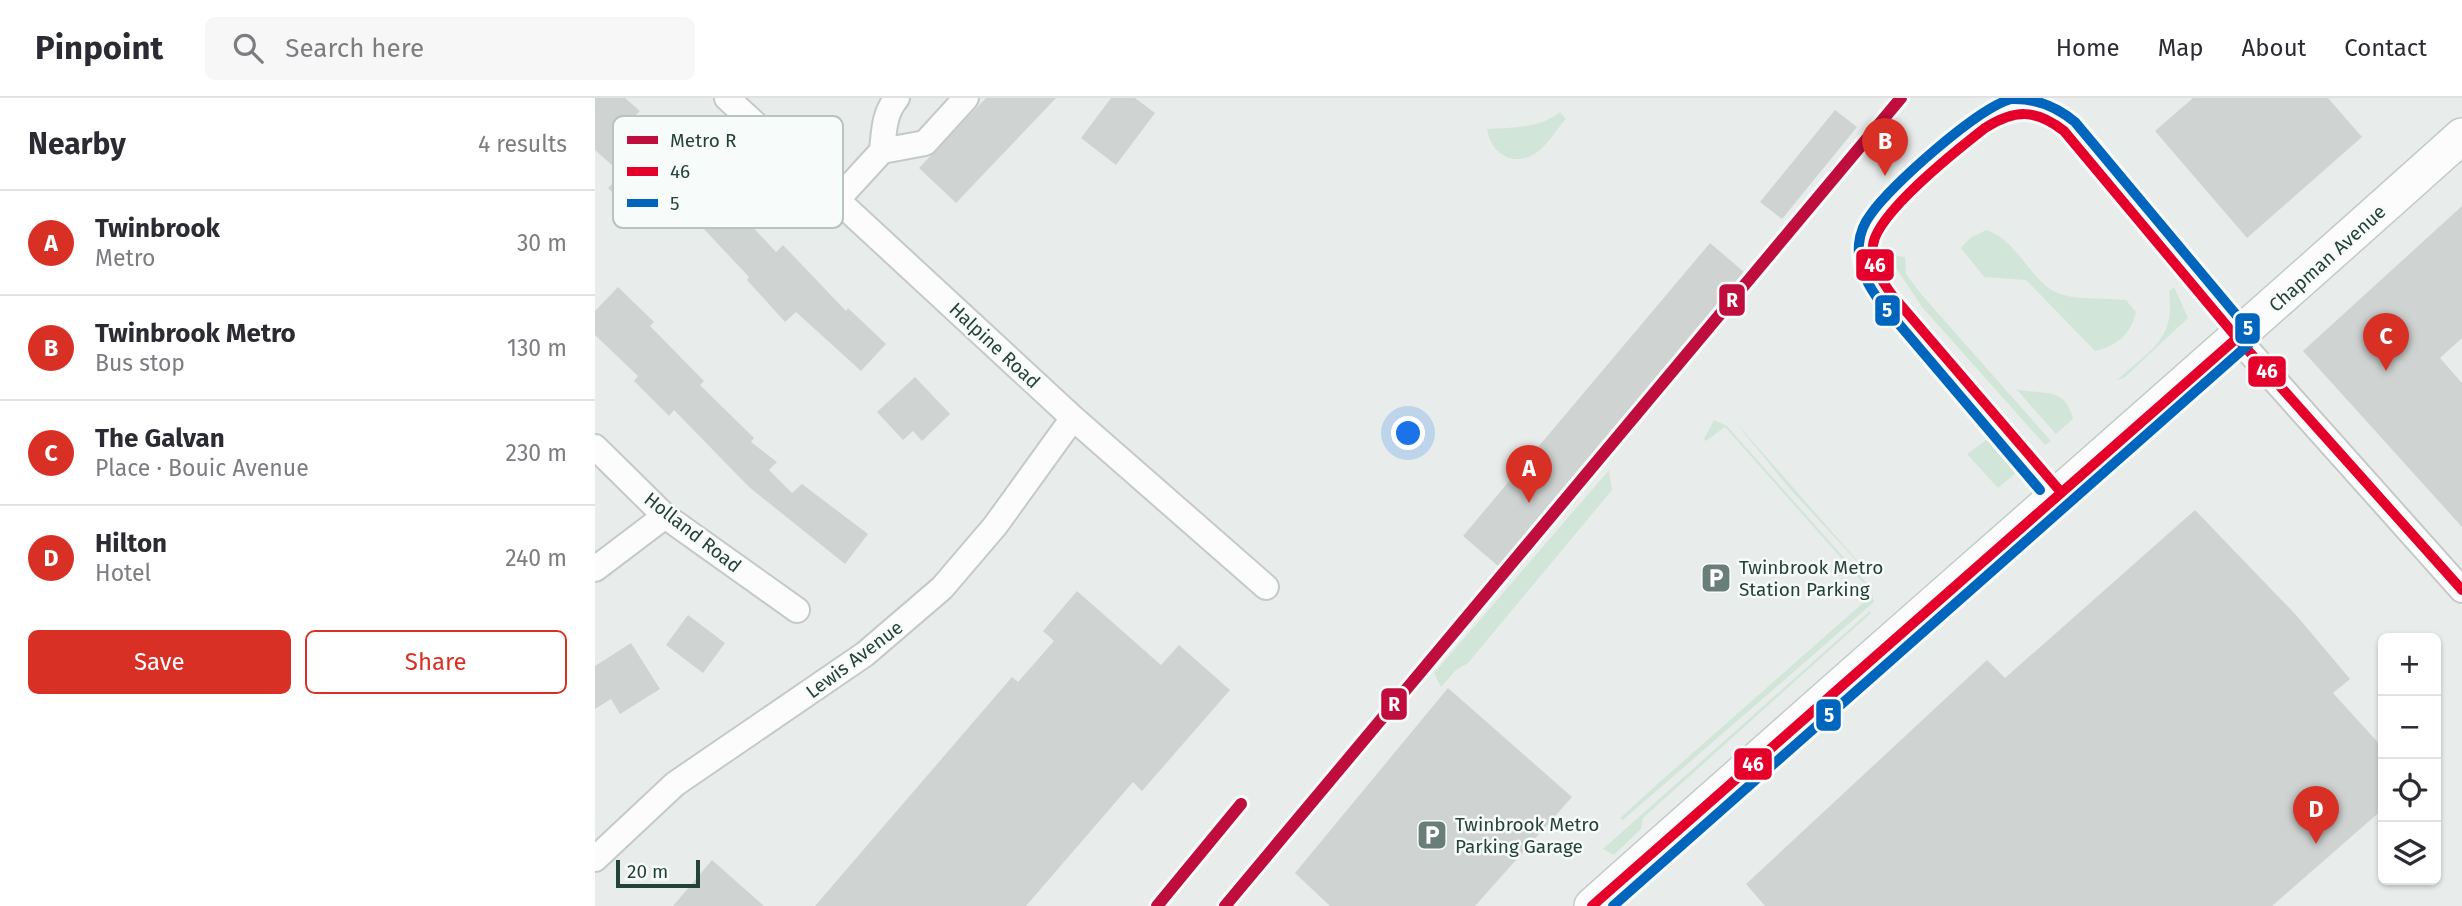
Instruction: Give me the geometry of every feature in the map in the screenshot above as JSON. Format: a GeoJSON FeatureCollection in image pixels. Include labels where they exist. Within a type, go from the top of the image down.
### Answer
{"type":"FeatureCollection","features":[{"type":"Feature","properties":{"kind":"street","name":"Halpine Road"},"geometry":{"type":"LineString","coordinates":[[727,98],[746,116]]}},
{"type":"Feature","properties":{"kind":"street"},"geometry":{"type":"LineString","coordinates":[[882,151],[884,124],[890,107],[897,98]]}},
{"type":"Feature","properties":{"kind":"street"},"geometry":{"type":"LineString","coordinates":[[843,193],[882,151],[925,143],[966,98]]}},
{"type":"Feature","properties":{"kind":"street","name":"Chapman Avenue"},"geometry":{"type":"LineString","coordinates":[[1593,906],[2462,136]]}},
{"type":"Feature","properties":{"kind":"street","name":"Halpine Road"},"geometry":{"type":"LineString","coordinates":[[843,206],[1073,418],[1266,587]]}},
{"type":"Feature","properties":{"kind":"street"},"geometry":{"type":"LineString","coordinates":[[2237,338],[2462,590]]}},
{"type":"Feature","properties":{"kind":"street","name":"Lewis Avenue"},"geometry":{"type":"LineString","coordinates":[[595,859],[675,784],[865,654],[942,588],[995,526],[1073,418]]}},
{"type":"Feature","properties":{"kind":"street","name":"Holland Road"},"geometry":{"type":"LineString","coordinates":[[595,447],[666,516],[797,610]]}},
{"type":"Feature","properties":{"kind":"street"},"geometry":{"type":"LineString","coordinates":[[595,569],[666,516]]}},
{"type":"Feature","properties":{"kind":"green space"},"geometry":{"type":"Polygon","coordinates":[[[1560,112],[1566,119],[1544,146],[1523,159],[1507,157],[1500,153],[1487,129],[1543,122],[1560,112]]]}},
{"type":"Feature","properties":{"kind":"green space"},"geometry":{"type":"Polygon","coordinates":[[[1986,230],[2008,243],[2041,281],[2060,294],[2126,300],[2136,312],[2127,333],[2110,346],[2095,351],[2026,280],[1984,277],[1961,248],[1970,238],[1986,230]]]}},
{"type":"Feature","properties":{"kind":"green space"},"geometry":{"type":"Polygon","coordinates":[[[1891,255],[1905,257],[1906,274],[1921,294],[2051,441],[2045,445],[1922,307],[1892,262],[1891,255]]]}},
{"type":"Feature","properties":{"kind":"green space"},"geometry":{"type":"Polygon","coordinates":[[[2174,287],[2188,318],[2124,378],[2117,380],[2158,342],[2168,321],[2169,291],[2174,287]]]}},
{"type":"Feature","properties":{"kind":"green space"},"geometry":{"type":"Polygon","coordinates":[[[2016,389],[2059,396],[2065,401],[2073,419],[2056,434],[2016,389]]]}},
{"type":"Feature","properties":{"kind":"green space"},"geometry":{"type":"Polygon","coordinates":[[[1732,418],[1877,583],[1790,489],[1732,418]]]}},
{"type":"Feature","properties":{"kind":"green space"},"geometry":{"type":"Polygon","coordinates":[[[1714,420],[1727,426],[1870,587],[1871,592],[1725,427],[1706,441],[1704,439],[1714,420]]]}},
{"type":"Feature","properties":{"kind":"green space"},"geometry":{"type":"Polygon","coordinates":[[[1986,440],[2005,452],[2016,473],[1998,488],[1967,454],[1986,440]]]}},
{"type":"Feature","properties":{"kind":"green space"},"geometry":{"type":"Polygon","coordinates":[[[1609,470],[1612,490],[1468,663],[1456,670],[1441,687],[1434,673],[1609,470]]]}},
{"type":"Feature","properties":{"kind":"green space"},"geometry":{"type":"Polygon","coordinates":[[[1872,595],[1874,602],[1623,820],[1620,818],[1653,788],[1872,595]]]}},
{"type":"Feature","properties":{"kind":"green space"},"geometry":{"type":"Polygon","coordinates":[[[1870,611],[1871,613],[1643,818],[1641,829],[1614,855],[1603,849],[1870,611]]]}},
{"type":"Feature","properties":{"kind":"building"},"geometry":{"type":"Polygon","coordinates":[[[595,98],[625,98],[640,111],[635,116],[613,116],[613,166],[595,150],[595,98]]]}},
{"type":"Feature","properties":{"kind":"building"},"geometry":{"type":"Polygon","coordinates":[[[986,98],[1056,98],[956,203],[919,168],[986,98]]]}},
{"type":"Feature","properties":{"kind":"building"},"geometry":{"type":"Polygon","coordinates":[[[1111,98],[1135,98],[1155,113],[1116,165],[1081,138],[1111,98]]]}},
{"type":"Feature","properties":{"kind":"building"},"geometry":{"type":"Polygon","coordinates":[[[2193,98],[2328,98],[2362,137],[2247,238],[2155,131],[2193,98]]]}},
{"type":"Feature","properties":{"kind":"building"},"geometry":{"type":"Polygon","coordinates":[[[1835,110],[1857,127],[1782,219],[1760,202],[1835,110]]]}},
{"type":"Feature","properties":{"kind":"building"},"geometry":{"type":"Polygon","coordinates":[[[2462,206],[2462,338],[2440,358],[2462,383],[2462,527],[2303,351],[2462,206]]]}},
{"type":"Feature","properties":{"kind":"building"},"geometry":{"type":"Polygon","coordinates":[[[703,228],[754,228],[776,252],[783,245],[846,311],[848,308],[886,344],[861,371],[796,312],[785,322],[747,280],[749,277],[703,228]]]}},
{"type":"Feature","properties":{"kind":"building"},"geometry":{"type":"Polygon","coordinates":[[[1710,243],[1751,278],[1504,571],[1463,536],[1710,243]]]}},
{"type":"Feature","properties":{"kind":"building"},"geometry":{"type":"Polygon","coordinates":[[[618,287],[654,322],[650,326],[704,381],[700,385],[754,438],[751,442],[777,462],[769,470],[792,493],[802,484],[868,534],[845,564],[749,487],[674,410],[669,416],[634,381],[638,376],[595,335],[595,311],[618,287]]]}},
{"type":"Feature","properties":{"kind":"building"},"geometry":{"type":"Polygon","coordinates":[[[915,377],[950,414],[922,441],[913,431],[903,440],[877,412],[915,377]]]}},
{"type":"Feature","properties":{"kind":"building"},"geometry":{"type":"Polygon","coordinates":[[[2195,510],[2296,615],[2350,679],[2333,693],[2378,742],[2378,813],[2272,906],[1765,906],[1746,884],[1987,660],[2005,678],[2195,510]]]}},
{"type":"Feature","properties":{"kind":"building"},"geometry":{"type":"Polygon","coordinates":[[[1077,591],[1161,665],[1179,645],[1230,690],[1142,791],[1133,782],[1026,906],[815,906],[1012,677],[1018,682],[1054,641],[1043,631],[1077,591]]]}},
{"type":"Feature","properties":{"kind":"building"},"geometry":{"type":"Polygon","coordinates":[[[688,615],[725,643],[703,673],[666,645],[688,615]]]}},
{"type":"Feature","properties":{"kind":"building"},"geometry":{"type":"Polygon","coordinates":[[[631,643],[660,689],[620,714],[611,699],[595,709],[595,666],[631,643]]]}},
{"type":"Feature","properties":{"kind":"building","name":"Twinbrook Metro Parking Garage"},"geometry":{"type":"Polygon","coordinates":[[[1448,688],[1572,797],[1475,906],[1330,906],[1295,873],[1448,688]]]}},
{"type":"Feature","properties":{"kind":"building"},"geometry":{"type":"Polygon","coordinates":[[[712,860],[764,906],[673,906],[712,860]]]}},
{"type":"Feature","properties":{"kind":"metro line","name":"R"},"geometry":{"type":"LineString","coordinates":[[1225,906],[1901,98]]}},
{"type":"Feature","properties":{"kind":"metro line","name":"R"},"geometry":{"type":"LineString","coordinates":[[1157,906],[1241,804]]}},
{"type":"Feature","properties":{"kind":"transit line","name":"5"},"geometry":{"type":"LineString","coordinates":[[1613,906],[2249,344],[2248,329],[2075,122],[2045,105],[2029,100],[2011,99],[1996,105],[1957,132],[1915,167],[1881,201],[1866,221],[1860,236],[1859,252],[1864,275],[1881,303],[2040,490]]}},
{"type":"Feature","properties":{"kind":"transit line","name":"46"},"geometry":{"type":"LineString","coordinates":[[2060,491],[1892,295],[1881,278],[1874,259],[1873,245],[1878,232],[1888,216],[1920,182],[1985,128],[2006,117],[2025,114],[2035,115],[2064,131],[2237,338],[2462,590]]}},
{"type":"Feature","properties":{"kind":"transit line","name":"46"},"geometry":{"type":"LineString","coordinates":[[1592,906],[2237,338]]}},
{"type":"Feature","properties":{"kind":"place","name":"Twinbrook Metro"},"geometry":{"type":"Point","coordinates":[1885,176]}},
{"type":"Feature","properties":{"kind":"place","name":"The Galvan"},"geometry":{"type":"Point","coordinates":[2386,371]}},
{"type":"Feature","properties":{"kind":"place","name":"Twinbrook"},"geometry":{"type":"Point","coordinates":[1529,503]}},
{"type":"Feature","properties":{"kind":"place","name":"Twinbrook Metro Station Parking"},"geometry":{"type":"Point","coordinates":[1716,578]}},
{"type":"Feature","properties":{"kind":"place","name":"Twinbrook Metro Parking Garage"},"geometry":{"type":"Point","coordinates":[1432,835]}},
{"type":"Feature","properties":{"kind":"place","name":"Hilton"},"geometry":{"type":"Point","coordinates":[2316,844]}}]}
